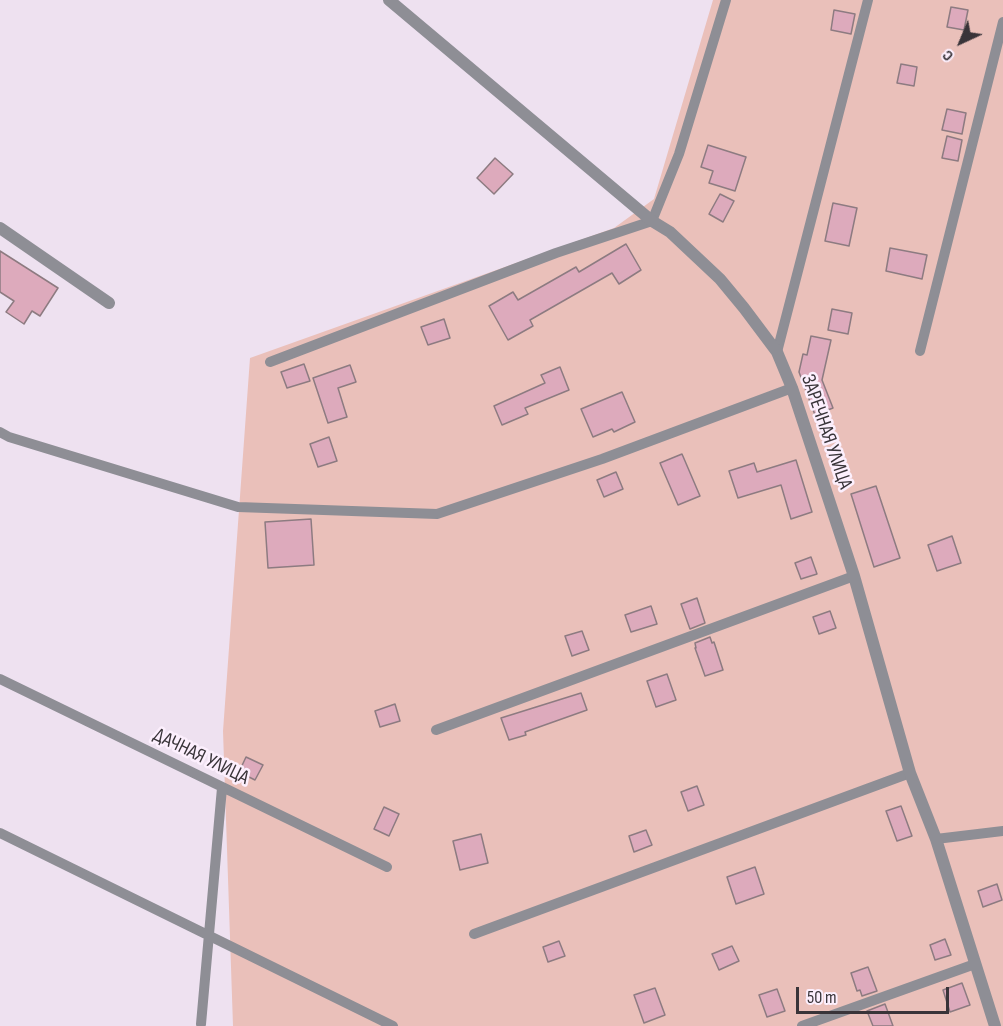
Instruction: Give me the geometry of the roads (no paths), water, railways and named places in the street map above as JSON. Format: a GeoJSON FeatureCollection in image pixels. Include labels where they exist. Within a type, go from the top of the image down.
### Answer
{"type":"FeatureCollection","features":[{"type":"Feature","properties":{"kind":"street","name":"ЗАРЕЧНАЯ УЛИЦА"},"geometry":{"type":"LineString","coordinates":[[389,0],[652,221],[670,232],[720,279],[777,352],[792,388],[854,576],[910,773],[936,839],[995,1026]]}},
{"type":"Feature","properties":{"kind":"street"},"geometry":{"type":"LineString","coordinates":[[0,228],[109,303]]}},
{"type":"Feature","properties":{"kind":"lane"},"geometry":{"type":"LineString","coordinates":[[270,362],[556,253],[652,221],[679,154],[726,0]]}},
{"type":"Feature","properties":{"kind":"lane"},"geometry":{"type":"LineString","coordinates":[[777,352],[868,0]]}},
{"type":"Feature","properties":{"kind":"lane"},"geometry":{"type":"LineString","coordinates":[[920,351],[1003,21]]}},
{"type":"Feature","properties":{"kind":"lane"},"geometry":{"type":"LineString","coordinates":[[0,432],[9,437],[238,507],[437,514],[602,459],[792,388]]}},
{"type":"Feature","properties":{"kind":"lane"},"geometry":{"type":"LineString","coordinates":[[436,730],[854,576]]}},
{"type":"Feature","properties":{"kind":"lane","name":"ДАЧНАЯ УЛИЦА"},"geometry":{"type":"LineString","coordinates":[[0,679],[387,867]]}},
{"type":"Feature","properties":{"kind":"lane"},"geometry":{"type":"LineString","coordinates":[[474,934],[910,773]]}},
{"type":"Feature","properties":{"kind":"lane"},"geometry":{"type":"LineString","coordinates":[[201,1024],[222,788]]}},
{"type":"Feature","properties":{"kind":"lane"},"geometry":{"type":"LineString","coordinates":[[936,839],[1003,831]]}},
{"type":"Feature","properties":{"kind":"lane"},"geometry":{"type":"LineString","coordinates":[[0,833],[393,1026]]}},
{"type":"Feature","properties":{"kind":"lane"},"geometry":{"type":"LineString","coordinates":[[802,1026],[975,964]]}}]}
